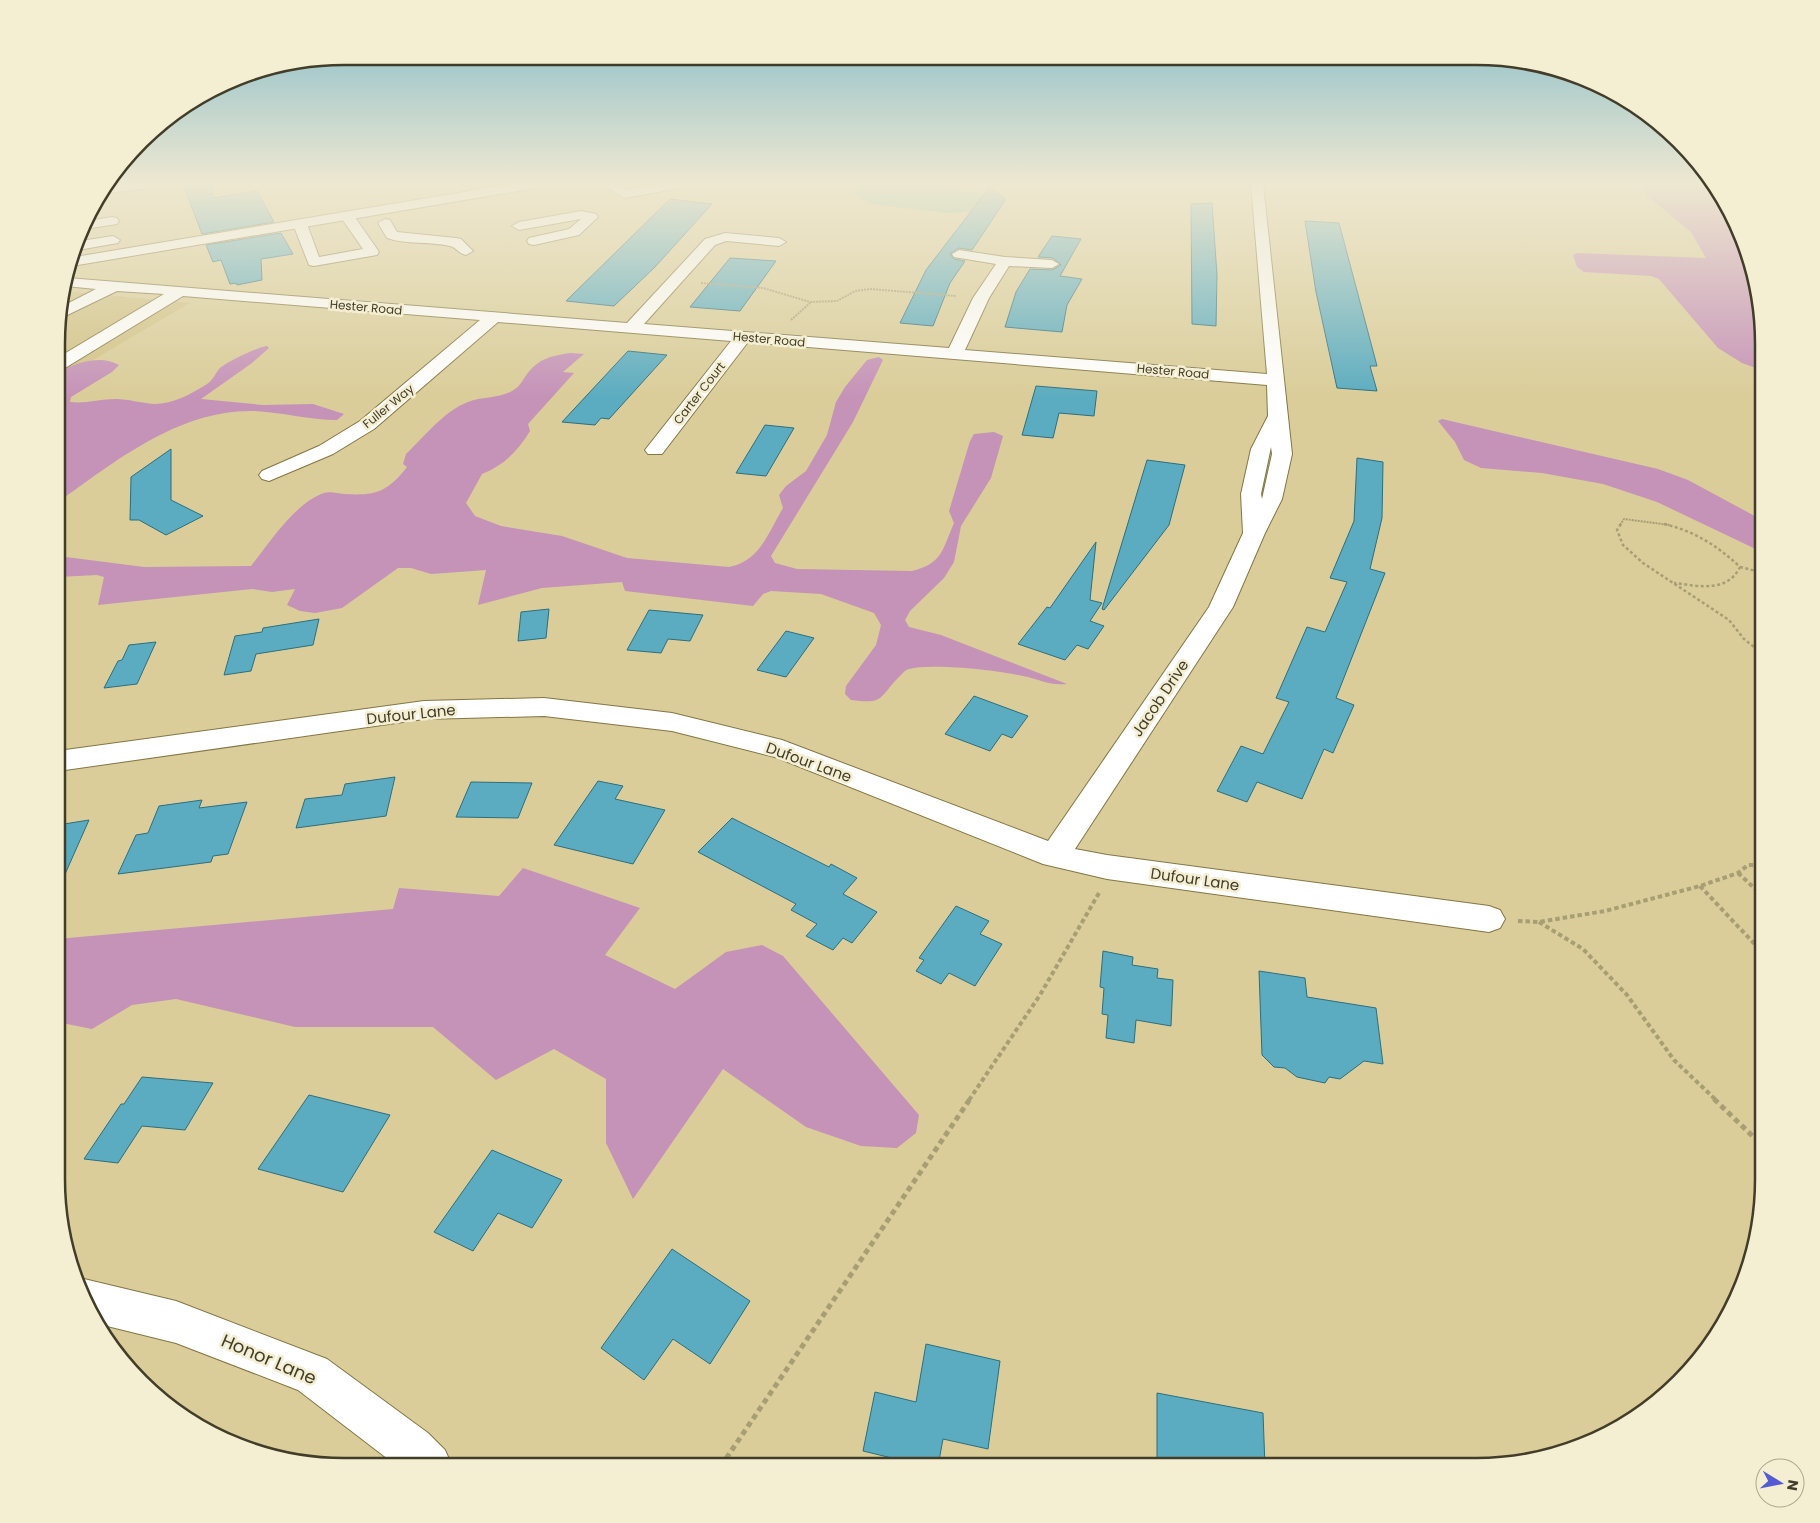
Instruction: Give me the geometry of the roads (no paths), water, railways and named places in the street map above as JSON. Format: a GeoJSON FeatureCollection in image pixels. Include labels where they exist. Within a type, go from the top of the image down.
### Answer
{"type":"FeatureCollection","features":[{"type":"Feature","properties":{"kind":"main road"},"geometry":{"type":"LineString","coordinates":[[77,261],[115,255]]}},
{"type":"Feature","properties":{"kind":"main road"},"geometry":{"type":"LineString","coordinates":[[311,255],[314,262],[354,255]]}},
{"type":"Feature","properties":{"kind":"main road"},"geometry":{"type":"LineString","coordinates":[[631,328],[698,255]]}},
{"type":"Feature","properties":{"kind":"main road"},"geometry":{"type":"LineString","coordinates":[[966,255],[1005,261],[1052,264]]}},
{"type":"Feature","properties":{"kind":"main road"},"geometry":{"type":"LineString","coordinates":[[1264,255],[1276,380]]}},
{"type":"Feature","properties":{"kind":"main road"},"geometry":{"type":"LineString","coordinates":[[955,354],[981,298],[1005,261]]}},
{"type":"Feature","properties":{"kind":"main road","name":"Hester Road"},"geometry":{"type":"LineString","coordinates":[[71,282],[1276,380]]}},
{"type":"Feature","properties":{"kind":"main road"},"geometry":{"type":"LineString","coordinates":[[67,310],[112,287]]}},
{"type":"Feature","properties":{"kind":"main road"},"geometry":{"type":"LineString","coordinates":[[65,360],[179,292]]}},
{"type":"Feature","properties":{"kind":"main road","name":"Fuller Way"},"geometry":{"type":"LineString","coordinates":[[269,474],[326,450],[367,425],[494,317]]}},
{"type":"Feature","properties":{"kind":"main road","name":"Carter Court"},"geometry":{"type":"LineString","coordinates":[[655,450],[743,337]]}},
{"type":"Feature","properties":{"kind":"main road","name":"Jacob Drive"},"geometry":{"type":"LineString","coordinates":[[1054,856],[1221,606],[1254,533],[1272,499],[1282,454],[1277,416],[1276,380]]}},
{"type":"Feature","properties":{"kind":"main road","name":"Dufour Lane"},"geometry":{"type":"LineString","coordinates":[[65,760],[424,710],[544,707],[672,722],[782,749],[1054,856],[1107,867],[1489,919]]}},
{"type":"Feature","properties":{"kind":"main road","name":"Honor Lane"},"geometry":{"type":"LineString","coordinates":[[94,1302],[176,1322],[312,1374],[412,1449],[421,1458]]}}]}
